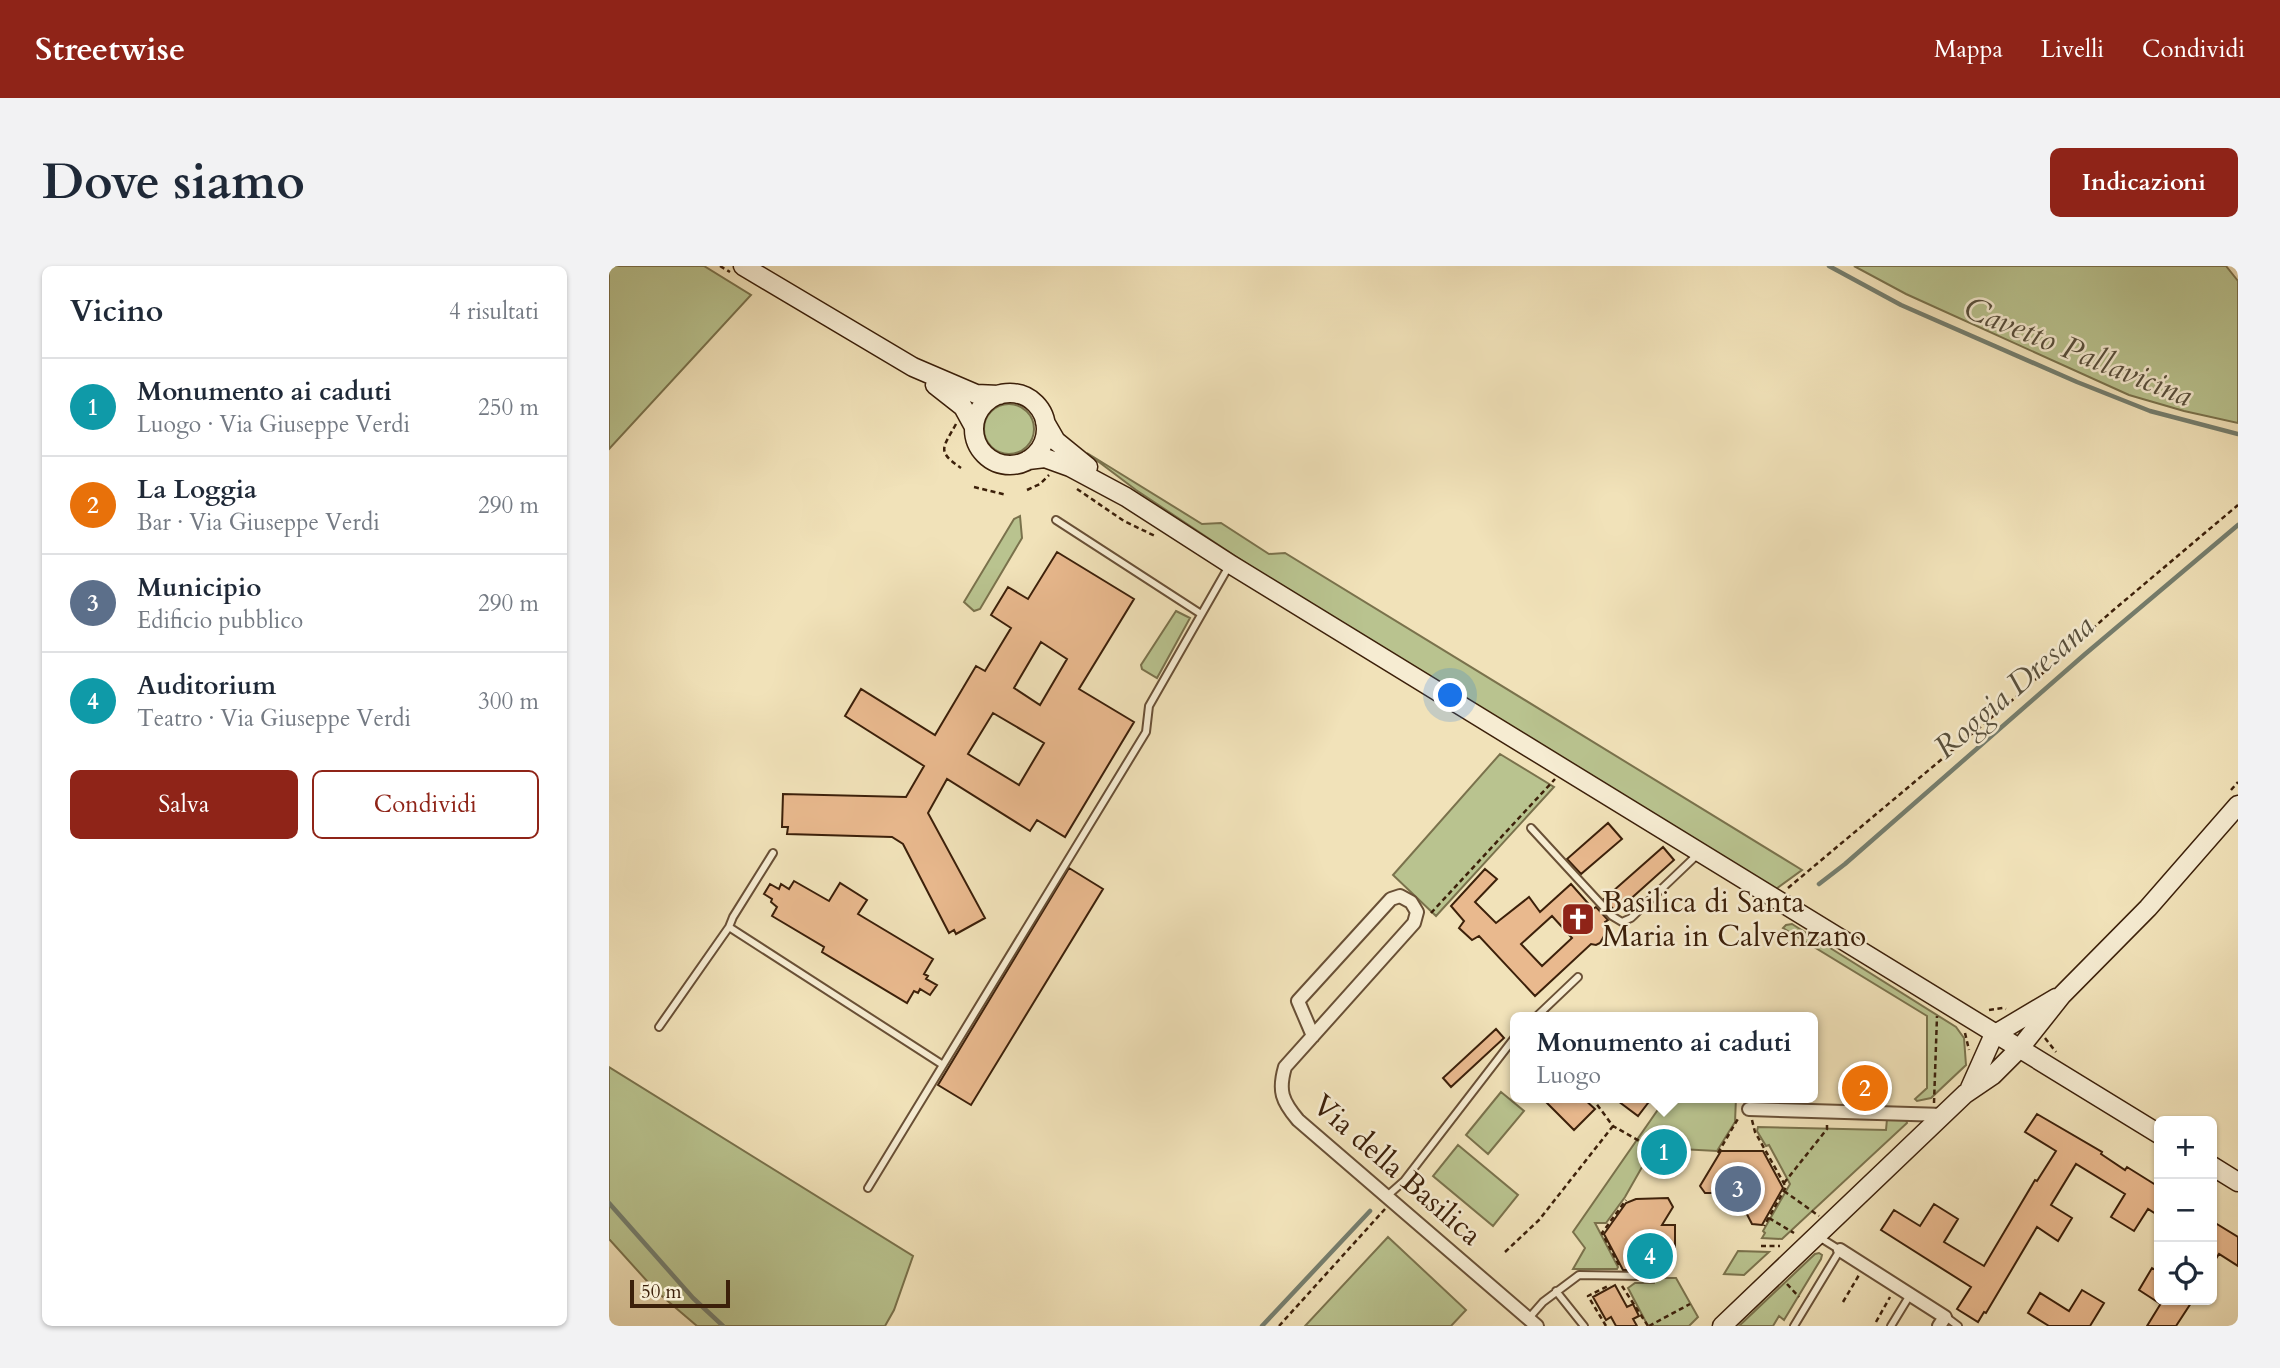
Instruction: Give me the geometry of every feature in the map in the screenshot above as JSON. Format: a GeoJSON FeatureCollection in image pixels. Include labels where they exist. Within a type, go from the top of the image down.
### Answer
{"type":"FeatureCollection","features":[{"type":"Feature","properties":{"kind":"street"},"geometry":{"type":"LineString","coordinates":[[737,269],[913,367],[975,394],[1011,393],[1024,396],[1036,405],[1051,435],[1060,445],[1126,497]]}},
{"type":"Feature","properties":{"kind":"street"},"geometry":{"type":"LineString","coordinates":[[913,367],[960,405],[971,419],[978,445],[991,460],[1009,465],[1043,457],[1059,462],[1126,497],[1230,564],[2154,1131]]}},
{"type":"Feature","properties":{"kind":"street"},"geometry":{"type":"LineString","coordinates":[[974,427],[982,406],[999,395]]}},
{"type":"Feature","properties":{"kind":"street"},"geometry":{"type":"LineString","coordinates":[[1028,460],[1036,454],[1044,441],[1044,419]]}},
{"type":"Feature","properties":{"kind":"street"},"geometry":{"type":"LineString","coordinates":[[1722,1326],[1939,1109],[1993,1074],[2020,1048],[2062,995],[2148,908],[2233,799]]}},
{"type":"Feature","properties":{"kind":"street"},"geometry":{"type":"LineString","coordinates":[[1313,1036],[1298,1001],[1391,899],[1400,896],[1411,902],[1417,912],[1414,923]]}},
{"type":"Feature","properties":{"kind":"street","name":"Via della Basilica"},"geometry":{"type":"LineString","coordinates":[[1414,923],[1285,1067],[1280,1084],[1285,1105],[1298,1120],[1533,1322]]}},
{"type":"Feature","properties":{"kind":"street"},"geometry":{"type":"LineString","coordinates":[[1965,1094],[1976,1079],[1991,1041],[1997,1033],[2062,995]]}},
{"type":"Feature","properties":{"kind":"street"},"geometry":{"type":"LineString","coordinates":[[1749,1109],[1939,1109]]}},
{"type":"Feature","properties":{"kind":"street"},"geometry":{"type":"LineString","coordinates":[[2217,1169],[2238,1182]]}},
{"type":"Feature","properties":{"kind":"street"},"geometry":{"type":"LineString","coordinates":[[1840,1250],[1910,1294],[1942,1321]]}},
{"type":"Feature","properties":{"kind":"lane"},"geometry":{"type":"LineString","coordinates":[[1056,520],[1201,614]]}},
{"type":"Feature","properties":{"kind":"lane"},"geometry":{"type":"LineString","coordinates":[[867,1188],[1146,732],[1149,706],[1230,564]]}},
{"type":"Feature","properties":{"kind":"lane"},"geometry":{"type":"LineString","coordinates":[[1531,828],[1612,916],[1622,922],[1631,918],[1699,852]]}},
{"type":"Feature","properties":{"kind":"lane"},"geometry":{"type":"LineString","coordinates":[[659,1027],[729,927],[773,853]]}},
{"type":"Feature","properties":{"kind":"lane"},"geometry":{"type":"LineString","coordinates":[[729,927],[943,1065]]}},
{"type":"Feature","properties":{"kind":"lane"},"geometry":{"type":"LineString","coordinates":[[1541,1012],[1578,977]]}},
{"type":"Feature","properties":{"kind":"lane"},"geometry":{"type":"LineString","coordinates":[[1389,1198],[1510,1043]]}},
{"type":"Feature","properties":{"kind":"lane"},"geometry":{"type":"LineString","coordinates":[[1794,1326],[1840,1250],[1821,1228]]}},
{"type":"Feature","properties":{"kind":"lane"},"geometry":{"type":"LineString","coordinates":[[1533,1322],[1556,1292],[1579,1275],[1644,1276]]}},
{"type":"Feature","properties":{"kind":"lane"},"geometry":{"type":"LineString","coordinates":[[1556,1292],[1584,1326]]}},
{"type":"Feature","properties":{"kind":"lane"},"geometry":{"type":"LineString","coordinates":[[1891,1326],[1910,1294]]}},
{"type":"Feature","properties":{"kind":"lane"},"geometry":{"type":"LineString","coordinates":[[1942,1321],[1958,1326]]}},
{"type":"Feature","properties":{"kind":"path"},"geometry":{"type":"LineString","coordinates":[[720,266],[737,269]]}},
{"type":"Feature","properties":{"kind":"path"},"geometry":{"type":"LineString","coordinates":[[957,418],[943,449],[946,457],[961,468]]}},
{"type":"Feature","properties":{"kind":"path"},"geometry":{"type":"LineString","coordinates":[[974,487],[1007,495]]}},
{"type":"Feature","properties":{"kind":"path"},"geometry":{"type":"LineString","coordinates":[[1776,898],[2016,697],[2238,505]]}},
{"type":"Feature","properties":{"kind":"path"},"geometry":{"type":"LineString","coordinates":[[1414,923],[1431,912],[1556,777],[1570,772]]}},
{"type":"Feature","properties":{"kind":"path"},"geometry":{"type":"LineString","coordinates":[[2233,799],[2238,782]]}},
{"type":"Feature","properties":{"kind":"path"},"geometry":{"type":"LineString","coordinates":[[2003,1008],[2011,1007]]}},
{"type":"Feature","properties":{"kind":"path"},"geometry":{"type":"LineString","coordinates":[[1937,1012],[1939,1109]]}},
{"type":"Feature","properties":{"kind":"path"},"geometry":{"type":"LineString","coordinates":[[1963,1030],[1968,1037],[1969,1052]]}},
{"type":"Feature","properties":{"kind":"path"},"geometry":{"type":"LineString","coordinates":[[1939,1109],[1942,1095]]}},
{"type":"Feature","properties":{"kind":"path"},"geometry":{"type":"LineString","coordinates":[[1596,1103],[1613,1126],[1643,1143]]}},
{"type":"Feature","properties":{"kind":"path"},"geometry":{"type":"LineString","coordinates":[[1718,1153],[1741,1113],[1749,1109],[1755,1132],[1786,1187],[1764,1226]]}},
{"type":"Feature","properties":{"kind":"path"},"geometry":{"type":"LineString","coordinates":[[1784,1183],[1827,1129],[1827,1111]]}},
{"type":"Feature","properties":{"kind":"path"},"geometry":{"type":"LineString","coordinates":[[1505,1252],[1539,1220],[1613,1126]]}},
{"type":"Feature","properties":{"kind":"path"},"geometry":{"type":"LineString","coordinates":[[1784,1191],[1821,1228]]}},
{"type":"Feature","properties":{"kind":"path"},"geometry":{"type":"LineString","coordinates":[[1279,1326],[1389,1198]]}},
{"type":"Feature","properties":{"kind":"path"},"geometry":{"type":"LineString","coordinates":[[1619,1275],[1620,1267],[1602,1233],[1626,1200]]}},
{"type":"Feature","properties":{"kind":"path"},"geometry":{"type":"LineString","coordinates":[[1769,1218],[1794,1233]]}},
{"type":"Feature","properties":{"kind":"path"},"geometry":{"type":"LineString","coordinates":[[1761,1246],[1780,1247]]}},
{"type":"Feature","properties":{"kind":"path"},"geometry":{"type":"LineString","coordinates":[[1843,1302],[1861,1271]]}},
{"type":"Feature","properties":{"kind":"path"},"geometry":{"type":"LineString","coordinates":[[1783,1279],[1808,1305]]}},
{"type":"Feature","properties":{"kind":"path"},"geometry":{"type":"LineString","coordinates":[[1606,1326],[1588,1296],[1615,1282],[1621,1284],[1649,1326],[1690,1304]]}},
{"type":"Feature","properties":{"kind":"path"},"geometry":{"type":"LineString","coordinates":[[1876,1322],[1892,1292]]}},
{"type":"Feature","properties":{"kind":"green space"},"geometry":{"type":"Polygon","coordinates":[[[609,266],[704,266],[751,295],[609,449],[609,266]]]}},
{"type":"Feature","properties":{"kind":"green space"},"geometry":{"type":"Polygon","coordinates":[[[1854,266],[2226,266],[2238,281],[2238,423],[2129,395],[1906,294],[1854,266]]]}},
{"type":"Feature","properties":{"kind":"green space"},"geometry":{"type":"Polygon","coordinates":[[[1009,404],[1027,411],[1034,429],[1027,447],[1009,454],[991,447],[984,429],[991,411],[1009,404]]]}},
{"type":"Feature","properties":{"kind":"green space"},"geometry":{"type":"Polygon","coordinates":[[[1087,453],[1202,524],[1221,523],[1269,554],[1285,553],[1802,870],[1776,889],[1301,600],[1136,490],[1087,453]]]}},
{"type":"Feature","properties":{"kind":"green space"},"geometry":{"type":"Polygon","coordinates":[[[1020,516],[1022,538],[980,609],[974,611],[964,602],[1014,519],[1020,516]]]}},
{"type":"Feature","properties":{"kind":"green space"},"geometry":{"type":"Polygon","coordinates":[[[1176,611],[1190,618],[1157,678],[1142,669],[1141,665],[1176,611]]]}},
{"type":"Feature","properties":{"kind":"green space"},"geometry":{"type":"Polygon","coordinates":[[[1500,754],[1554,787],[1436,916],[1393,875],[1500,754]]]}},
{"type":"Feature","properties":{"kind":"green space"},"geometry":{"type":"Polygon","coordinates":[[[1792,924],[1956,1027],[1964,1038],[1966,1065],[1931,1098],[1917,1101],[1915,1099],[1927,1088],[1927,1016],[1783,928],[1792,924]]]}},
{"type":"Feature","properties":{"kind":"green space"},"geometry":{"type":"Polygon","coordinates":[[[609,1067],[913,1256],[894,1310],[885,1326],[697,1326],[656,1291],[609,1239],[609,1067]]]}},
{"type":"Feature","properties":{"kind":"green space"},"geometry":{"type":"Polygon","coordinates":[[[1501,1092],[1510,1099],[1510,1103],[1514,1103],[1524,1111],[1488,1154],[1466,1135],[1501,1092]]]}},
{"type":"Feature","properties":{"kind":"green space"},"geometry":{"type":"Polygon","coordinates":[[[1663,1103],[1736,1103],[1735,1122],[1717,1151],[1661,1148],[1645,1139],[1641,1147],[1650,1153],[1625,1197],[1606,1223],[1595,1223],[1617,1269],[1573,1269],[1585,1248],[1573,1232],[1663,1103]]]}},
{"type":"Feature","properties":{"kind":"green space"},"geometry":{"type":"Polygon","coordinates":[[[1887,1119],[1906,1120],[1907,1123],[1782,1239],[1762,1238],[1765,1233],[1763,1231],[1790,1184],[1769,1145],[1766,1146],[1757,1131],[1758,1127],[1886,1130],[1887,1119]]]}},
{"type":"Feature","properties":{"kind":"green space"},"geometry":{"type":"Polygon","coordinates":[[[1458,1145],[1518,1195],[1493,1226],[1433,1176],[1458,1145]]]}},
{"type":"Feature","properties":{"kind":"green space"},"geometry":{"type":"Polygon","coordinates":[[[1388,1237],[1466,1310],[1451,1326],[1305,1326],[1388,1237]]]}},
{"type":"Feature","properties":{"kind":"green space"},"geometry":{"type":"Polygon","coordinates":[[[1738,1251],[1769,1252],[1744,1275],[1724,1274],[1738,1251]]]}},
{"type":"Feature","properties":{"kind":"green space"},"geometry":{"type":"Polygon","coordinates":[[[1815,1254],[1822,1255],[1821,1259],[1784,1320],[1779,1316],[1773,1326],[1739,1326],[1815,1254]]]}},
{"type":"Feature","properties":{"kind":"green space"},"geometry":{"type":"Polygon","coordinates":[[[1655,1278],[1676,1278],[1698,1317],[1689,1326],[1648,1326],[1628,1288],[1635,1283],[1654,1283],[1655,1278]]]}},
{"type":"Feature","properties":{"kind":"building"},"geometry":{"type":"Polygon","coordinates":[[[1057,552],[1134,599],[1079,689],[1134,722],[1065,837],[1037,820],[1030,831],[947,779],[928,813],[985,918],[956,934],[954,930],[949,933],[903,844],[892,837],[787,834],[788,827],[782,827],[783,794],[906,797],[924,766],[845,716],[861,689],[935,735],[976,666],[985,671],[1011,628],[991,615],[1008,587],[1028,599],[1057,552]],[[1041,642],[1014,688],[1040,705],[1067,659],[1041,642]],[[993,713],[968,754],[1019,785],[1044,743],[993,713]]]}},
{"type":"Feature","properties":{"kind":"building"},"geometry":{"type":"Polygon","coordinates":[[[1608,823],[1622,839],[1581,874],[1567,859],[1608,823]]]}},
{"type":"Feature","properties":{"kind":"building"},"geometry":{"type":"Polygon","coordinates":[[[1663,847],[1674,860],[1616,912],[1604,899],[1663,847]]]}},
{"type":"Feature","properties":{"kind":"building"},"geometry":{"type":"Polygon","coordinates":[[[1069,868],[1103,889],[971,1105],[938,1085],[1069,868]]]}},
{"type":"Feature","properties":{"kind":"building"},"geometry":{"type":"Polygon","coordinates":[[[1485,869],[1497,879],[1475,902],[1496,923],[1529,897],[1540,912],[1571,884],[1593,909],[1596,907],[1608,920],[1605,922],[1607,931],[1600,943],[1591,944],[1535,996],[1479,936],[1472,940],[1459,928],[1464,921],[1451,906],[1485,869]],[[1552,916],[1521,944],[1542,966],[1572,938],[1552,916]]]}},
{"type":"Feature","properties":{"kind":"building"},"geometry":{"type":"Polygon","coordinates":[[[794,881],[829,901],[840,883],[867,900],[858,914],[933,959],[924,974],[928,976],[926,979],[937,985],[930,995],[920,989],[918,993],[914,991],[907,1003],[822,952],[824,947],[772,916],[777,907],[771,902],[772,899],[764,894],[770,884],[779,889],[781,884],[789,889],[794,881]]]}},
{"type":"Feature","properties":{"kind":"building"},"geometry":{"type":"Polygon","coordinates":[[[1496,1029],[1504,1038],[1451,1087],[1443,1078],[1496,1029]]]}},
{"type":"Feature","properties":{"kind":"building"},"geometry":{"type":"Polygon","coordinates":[[[1845,1076],[1880,1076],[1880,1097],[1844,1096],[1845,1076]]]}},
{"type":"Feature","properties":{"kind":"building"},"geometry":{"type":"Polygon","coordinates":[[[1547,1103],[1588,1103],[1595,1109],[1574,1130],[1547,1103]]]}},
{"type":"Feature","properties":{"kind":"building"},"geometry":{"type":"Polygon","coordinates":[[[1621,1103],[1648,1103],[1638,1116],[1621,1103]]]}},
{"type":"Feature","properties":{"kind":"building"},"geometry":{"type":"Polygon","coordinates":[[[2037,1114],[2102,1152],[2101,1154],[2125,1170],[2127,1167],[2154,1184],[2154,1213],[2148,1209],[2134,1231],[2111,1217],[2125,1194],[2076,1164],[2051,1205],[2072,1218],[2058,1241],[2037,1227],[1978,1322],[1957,1309],[1971,1287],[1881,1230],[1894,1210],[1920,1226],[1934,1204],[1958,1219],[1944,1242],[1984,1266],[2035,1180],[2037,1181],[2056,1151],[2025,1132],[2037,1114]]]}},
{"type":"Feature","properties":{"kind":"building"},"geometry":{"type":"Polygon","coordinates":[[[1721,1151],[1763,1151],[1783,1188],[1762,1225],[1752,1224],[1736,1193],[1705,1193],[1700,1186],[1721,1151]]]}},
{"type":"Feature","properties":{"kind":"building"},"geometry":{"type":"Polygon","coordinates":[[[1668,1198],[1673,1207],[1662,1225],[1675,1225],[1675,1247],[1658,1247],[1671,1266],[1666,1275],[1644,1270],[1623,1270],[1604,1234],[1626,1203],[1636,1199],[1668,1198]]]}},
{"type":"Feature","properties":{"kind":"building"},"geometry":{"type":"Polygon","coordinates":[[[2217,1224],[2238,1237],[2238,1266],[2219,1254],[2217,1257],[2217,1224]]]}},
{"type":"Feature","properties":{"kind":"building"},"geometry":{"type":"Polygon","coordinates":[[[2152,1268],[2154,1269],[2154,1300],[2139,1290],[2152,1268]]]}},
{"type":"Feature","properties":{"kind":"building"},"geometry":{"type":"Polygon","coordinates":[[[1615,1285],[1627,1307],[1633,1304],[1639,1316],[1633,1319],[1637,1326],[1616,1326],[1611,1317],[1606,1320],[1593,1297],[1615,1285]]]}},
{"type":"Feature","properties":{"kind":"building"},"geometry":{"type":"Polygon","coordinates":[[[2082,1290],[2104,1303],[2090,1326],[2049,1326],[2028,1313],[2040,1293],[2069,1311],[2082,1290]]]}},
{"type":"Feature","properties":{"kind":"building"},"geometry":{"type":"Polygon","coordinates":[[[2160,1305],[2190,1305],[2176,1326],[2147,1326],[2160,1305]]]}},
{"type":"Feature","properties":{"kind":"waterway","name":"Cavetto Pallavicina"},"geometry":{"type":"LineString","coordinates":[[1829,266],[1901,305],[2077,382],[2150,411],[2238,434]]}},
{"type":"Feature","properties":{"kind":"waterway","name":"Roggia Dresana"},"geometry":{"type":"LineString","coordinates":[[1819,884],[2238,525]]}},
{"type":"Feature","properties":{"kind":"waterway","name":"Roggia Dresana"},"geometry":{"type":"LineString","coordinates":[[609,1203],[693,1298],[723,1326]]}},
{"type":"Feature","properties":{"kind":"waterway","name":"Roggia Dresana"},"geometry":{"type":"LineString","coordinates":[[1262,1326],[1370,1211]]}},
{"type":"Feature","properties":{"kind":"place","name":"Basilica di Santa Maria in Calvenzano"},"geometry":{"type":"Point","coordinates":[1578,919]}},
{"type":"Feature","properties":{"kind":"place","name":"La Loggia"},"geometry":{"type":"Point","coordinates":[1865,1088]}},
{"type":"Feature","properties":{"kind":"place","name":"Monumento ai caduti"},"geometry":{"type":"Point","coordinates":[1664,1152]}},
{"type":"Feature","properties":{"kind":"place","name":"Municipio"},"geometry":{"type":"Point","coordinates":[1738,1189]}},
{"type":"Feature","properties":{"kind":"place","name":"Auditorium"},"geometry":{"type":"Point","coordinates":[1650,1256]}}]}
